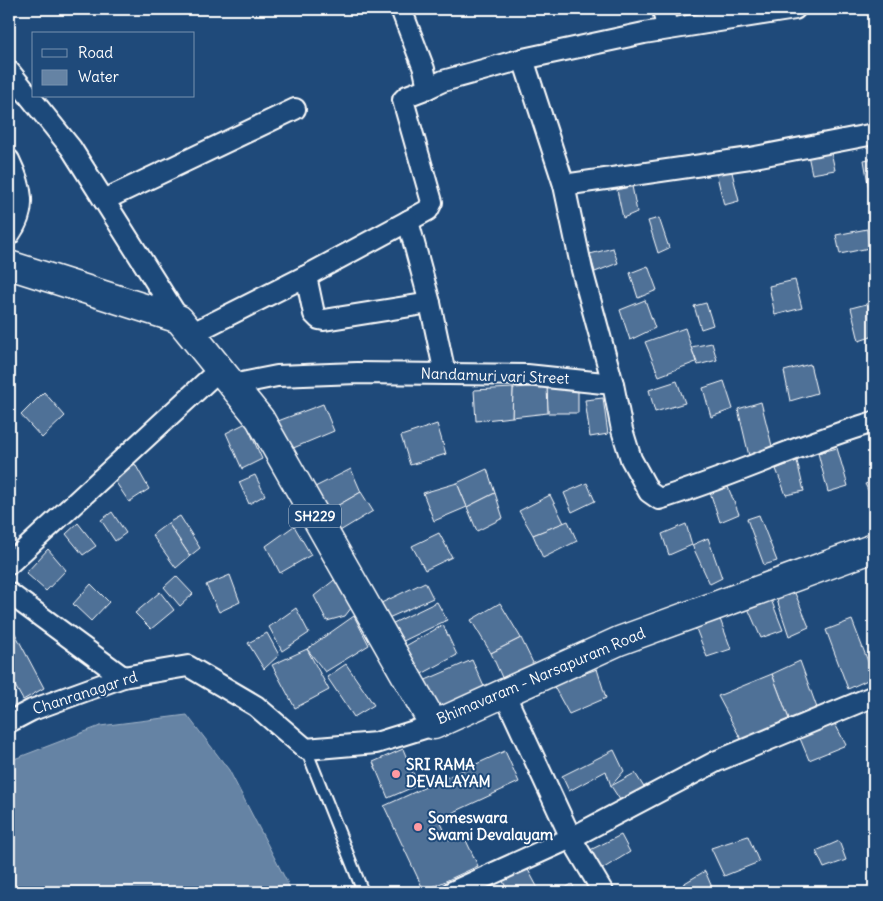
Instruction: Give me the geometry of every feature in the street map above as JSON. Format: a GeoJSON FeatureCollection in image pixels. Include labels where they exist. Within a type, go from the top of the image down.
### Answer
{"type":"FeatureCollection","features":[{"type":"Feature","properties":{"kind":"main road"},"geometry":{"type":"LineString","coordinates":[[9,265],[185,327]]}},
{"type":"Feature","properties":{"kind":"main road","name":"Bhimavaram - Narsapuram Road"},"geometry":{"type":"LineString","coordinates":[[185,327],[260,419],[434,725],[619,641],[874,548]]}},
{"type":"Feature","properties":{"kind":"street"},"geometry":{"type":"LineString","coordinates":[[401,9],[424,69],[428,88]]}},
{"type":"Feature","properties":{"kind":"street"},"geometry":{"type":"LineString","coordinates":[[662,9],[667,30]]}},
{"type":"Feature","properties":{"kind":"street"},"geometry":{"type":"LineString","coordinates":[[9,71],[71,148],[185,327],[306,276],[428,210],[432,202],[403,100],[407,96],[443,81],[523,59],[667,30],[795,9]]}},
{"type":"Feature","properties":{"kind":"street"},"geometry":{"type":"LineString","coordinates":[[523,59],[564,186],[582,270],[613,384],[622,430],[631,459],[649,492],[658,499],[686,491],[844,431],[874,422]]}},
{"type":"Feature","properties":{"kind":"street"},"geometry":{"type":"LineString","coordinates":[[104,200],[295,109]]}},
{"type":"Feature","properties":{"kind":"street"},"geometry":{"type":"LineString","coordinates":[[564,186],[750,158],[874,134]]}},
{"type":"Feature","properties":{"kind":"street"},"geometry":{"type":"LineString","coordinates":[[9,160],[18,178],[22,209],[17,224],[9,235]]}},
{"type":"Feature","properties":{"kind":"street"},"geometry":{"type":"LineString","coordinates":[[408,220],[430,303],[445,374]]}},
{"type":"Feature","properties":{"kind":"street"},"geometry":{"type":"LineString","coordinates":[[306,276],[314,314],[319,319],[324,320],[430,303]]}},
{"type":"Feature","properties":{"kind":"street","name":"Nandamuri vari Street"},"geometry":{"type":"LineString","coordinates":[[226,377],[357,373],[527,375],[613,384]]}},
{"type":"Feature","properties":{"kind":"street"},"geometry":{"type":"LineString","coordinates":[[9,564],[226,377]]}},
{"type":"Feature","properties":{"kind":"street"},"geometry":{"type":"LineString","coordinates":[[9,593],[123,677]]}},
{"type":"Feature","properties":{"kind":"street","name":"Chanranagar rd"},"geometry":{"type":"LineString","coordinates":[[9,722],[32,710],[123,677],[188,666],[256,706],[306,749]]}},
{"type":"Feature","properties":{"kind":"street"},"geometry":{"type":"LineString","coordinates":[[504,694],[571,838],[603,892]]}},
{"type":"Feature","properties":{"kind":"street"},"geometry":{"type":"LineString","coordinates":[[452,892],[571,838],[717,761],[874,696]]}},
{"type":"Feature","properties":{"kind":"street"},"geometry":{"type":"LineString","coordinates":[[306,749],[376,743],[434,725]]}},
{"type":"Feature","properties":{"kind":"lane"},"geometry":{"type":"LineString","coordinates":[[306,749],[363,892]]}},
{"type":"Feature","properties":{"kind":"water"},"geometry":{"type":"Polygon","coordinates":[[[187,715],[229,770],[291,892],[9,892],[9,761],[100,726],[187,715]]]}},
{"type":"Feature","properties":{"kind":"building"},"geometry":{"type":"Polygon","coordinates":[[[831,152],[835,170],[812,174],[808,155],[831,152]]]}},
{"type":"Feature","properties":{"kind":"building"},"geometry":{"type":"Polygon","coordinates":[[[874,158],[874,200],[871,201],[864,160],[874,158]]]}},
{"type":"Feature","properties":{"kind":"building"},"geometry":{"type":"Polygon","coordinates":[[[731,168],[739,201],[724,205],[716,172],[731,168]]]}},
{"type":"Feature","properties":{"kind":"building"},"geometry":{"type":"Polygon","coordinates":[[[632,186],[637,212],[623,218],[617,190],[632,186]]]}},
{"type":"Feature","properties":{"kind":"building"},"geometry":{"type":"Polygon","coordinates":[[[659,218],[669,248],[658,253],[648,221],[659,218]]]}},
{"type":"Feature","properties":{"kind":"building"},"geometry":{"type":"Polygon","coordinates":[[[867,229],[869,248],[840,254],[836,235],[867,229]]]}},
{"type":"Feature","properties":{"kind":"building"},"geometry":{"type":"Polygon","coordinates":[[[613,248],[618,263],[595,272],[590,254],[613,248]]]}},
{"type":"Feature","properties":{"kind":"building"},"geometry":{"type":"Polygon","coordinates":[[[648,266],[657,290],[638,298],[630,273],[648,266]]]}},
{"type":"Feature","properties":{"kind":"building"},"geometry":{"type":"Polygon","coordinates":[[[795,280],[802,308],[775,315],[769,286],[795,280]]]}},
{"type":"Feature","properties":{"kind":"building"},"geometry":{"type":"Polygon","coordinates":[[[645,300],[655,328],[630,340],[620,310],[645,300]]]}},
{"type":"Feature","properties":{"kind":"building"},"geometry":{"type":"Polygon","coordinates":[[[874,302],[874,336],[859,341],[851,308],[874,302]]]}},
{"type":"Feature","properties":{"kind":"building"},"geometry":{"type":"Polygon","coordinates":[[[706,303],[713,325],[701,329],[694,306],[706,303]]]}},
{"type":"Feature","properties":{"kind":"building"},"geometry":{"type":"Polygon","coordinates":[[[685,328],[696,362],[659,376],[645,342],[685,328]]]}},
{"type":"Feature","properties":{"kind":"building"},"geometry":{"type":"Polygon","coordinates":[[[712,343],[717,360],[698,365],[691,347],[712,343]]]}},
{"type":"Feature","properties":{"kind":"building"},"geometry":{"type":"Polygon","coordinates":[[[810,364],[817,393],[790,401],[784,371],[810,364]]]}},
{"type":"Feature","properties":{"kind":"building"},"geometry":{"type":"Polygon","coordinates":[[[677,381],[685,403],[655,412],[649,390],[677,381]]]}},
{"type":"Feature","properties":{"kind":"building"},"geometry":{"type":"Polygon","coordinates":[[[724,381],[733,409],[711,417],[703,388],[724,381]]]}},
{"type":"Feature","properties":{"kind":"building"},"geometry":{"type":"Polygon","coordinates":[[[547,386],[578,388],[578,413],[548,413],[547,386]]]}},
{"type":"Feature","properties":{"kind":"building"},"geometry":{"type":"Polygon","coordinates":[[[547,386],[548,413],[512,417],[513,388],[547,386]]]}},
{"type":"Feature","properties":{"kind":"building"},"geometry":{"type":"Polygon","coordinates":[[[513,388],[512,417],[476,421],[474,390],[513,388]]]}},
{"type":"Feature","properties":{"kind":"building"},"geometry":{"type":"Polygon","coordinates":[[[44,392],[65,416],[42,438],[21,415],[44,392]]]}},
{"type":"Feature","properties":{"kind":"building"},"geometry":{"type":"Polygon","coordinates":[[[603,398],[608,434],[590,437],[585,400],[603,398]]]}},
{"type":"Feature","properties":{"kind":"building"},"geometry":{"type":"Polygon","coordinates":[[[761,402],[772,446],[749,456],[738,409],[761,402]]]}},
{"type":"Feature","properties":{"kind":"building"},"geometry":{"type":"Polygon","coordinates":[[[323,404],[334,431],[291,449],[278,421],[323,404]]]}},
{"type":"Feature","properties":{"kind":"building"},"geometry":{"type":"Polygon","coordinates":[[[246,423],[262,459],[242,469],[226,433],[246,423]]]}},
{"type":"Feature","properties":{"kind":"building"},"geometry":{"type":"Polygon","coordinates":[[[437,424],[446,454],[410,465],[401,436],[437,424]]]}},
{"type":"Feature","properties":{"kind":"building"},"geometry":{"type":"Polygon","coordinates":[[[837,448],[848,486],[828,492],[818,453],[837,448]]]}},
{"type":"Feature","properties":{"kind":"building"},"geometry":{"type":"Polygon","coordinates":[[[797,461],[804,491],[786,495],[776,469],[797,461]]]}},
{"type":"Feature","properties":{"kind":"building"},"geometry":{"type":"Polygon","coordinates":[[[135,464],[149,489],[129,502],[113,478],[135,464]]]}},
{"type":"Feature","properties":{"kind":"building"},"geometry":{"type":"Polygon","coordinates":[[[351,469],[361,492],[323,514],[309,490],[351,469]]]}},
{"type":"Feature","properties":{"kind":"building"},"geometry":{"type":"Polygon","coordinates":[[[487,469],[495,493],[467,507],[457,483],[487,469]]]}},
{"type":"Feature","properties":{"kind":"building"},"geometry":{"type":"Polygon","coordinates":[[[255,475],[265,495],[249,504],[239,482],[255,475]]]}},
{"type":"Feature","properties":{"kind":"building"},"geometry":{"type":"Polygon","coordinates":[[[874,481],[874,502],[865,484],[874,481]]]}},
{"type":"Feature","properties":{"kind":"building"},"geometry":{"type":"Polygon","coordinates":[[[457,483],[467,507],[434,521],[423,493],[457,483]]]}},
{"type":"Feature","properties":{"kind":"building"},"geometry":{"type":"Polygon","coordinates":[[[587,483],[595,501],[572,512],[564,493],[587,483]]]}},
{"type":"Feature","properties":{"kind":"building"},"geometry":{"type":"Polygon","coordinates":[[[728,487],[739,514],[720,522],[710,492],[728,487]]]}},
{"type":"Feature","properties":{"kind":"building"},"geometry":{"type":"Polygon","coordinates":[[[361,492],[373,511],[335,534],[323,514],[361,492]]]}},
{"type":"Feature","properties":{"kind":"building"},"geometry":{"type":"Polygon","coordinates":[[[495,493],[503,518],[477,531],[467,507],[495,493]]]}},
{"type":"Feature","properties":{"kind":"building"},"geometry":{"type":"Polygon","coordinates":[[[550,495],[564,523],[533,535],[519,511],[550,495]]]}},
{"type":"Feature","properties":{"kind":"building"},"geometry":{"type":"Polygon","coordinates":[[[112,512],[126,533],[115,541],[101,520],[112,512]]]}},
{"type":"Feature","properties":{"kind":"building"},"geometry":{"type":"Polygon","coordinates":[[[759,515],[777,561],[764,565],[747,519],[759,515]]]}},
{"type":"Feature","properties":{"kind":"building"},"geometry":{"type":"Polygon","coordinates":[[[180,516],[200,548],[190,556],[168,523],[180,516]]]}},
{"type":"Feature","properties":{"kind":"building"},"geometry":{"type":"Polygon","coordinates":[[[568,521],[577,541],[543,558],[533,535],[568,521]]]}},
{"type":"Feature","properties":{"kind":"building"},"geometry":{"type":"Polygon","coordinates":[[[78,523],[96,546],[83,555],[66,534],[78,523]]]}},
{"type":"Feature","properties":{"kind":"building"},"geometry":{"type":"Polygon","coordinates":[[[168,523],[190,556],[176,568],[152,535],[168,523]]]}},
{"type":"Feature","properties":{"kind":"building"},"geometry":{"type":"Polygon","coordinates":[[[686,524],[692,545],[669,555],[662,534],[686,524]]]}},
{"type":"Feature","properties":{"kind":"building"},"geometry":{"type":"Polygon","coordinates":[[[294,526],[311,555],[280,573],[266,546],[294,526]]]}},
{"type":"Feature","properties":{"kind":"building"},"geometry":{"type":"Polygon","coordinates":[[[439,533],[452,557],[425,570],[412,546],[439,533]]]}},
{"type":"Feature","properties":{"kind":"building"},"geometry":{"type":"Polygon","coordinates":[[[708,538],[722,578],[710,584],[692,545],[708,538]]]}},
{"type":"Feature","properties":{"kind":"building"},"geometry":{"type":"Polygon","coordinates":[[[48,549],[66,570],[46,591],[26,573],[48,549]]]}},
{"type":"Feature","properties":{"kind":"building"},"geometry":{"type":"Polygon","coordinates":[[[230,575],[240,602],[219,612],[206,585],[230,575]]]}},
{"type":"Feature","properties":{"kind":"building"},"geometry":{"type":"Polygon","coordinates":[[[176,576],[193,594],[180,606],[164,587],[176,576]]]}},
{"type":"Feature","properties":{"kind":"building"},"geometry":{"type":"Polygon","coordinates":[[[338,577],[355,603],[345,616],[327,621],[314,596],[338,577]]]}},
{"type":"Feature","properties":{"kind":"building"},"geometry":{"type":"Polygon","coordinates":[[[425,582],[433,598],[384,620],[375,606],[425,582]]]}},
{"type":"Feature","properties":{"kind":"building"},"geometry":{"type":"Polygon","coordinates":[[[91,584],[109,602],[91,621],[73,604],[91,584]]]}},
{"type":"Feature","properties":{"kind":"building"},"geometry":{"type":"Polygon","coordinates":[[[792,586],[809,627],[789,636],[775,594],[792,586]]]}},
{"type":"Feature","properties":{"kind":"building"},"geometry":{"type":"Polygon","coordinates":[[[160,592],[174,610],[151,629],[135,613],[160,592]]]}},
{"type":"Feature","properties":{"kind":"building"},"geometry":{"type":"Polygon","coordinates":[[[770,597],[783,630],[761,638],[747,606],[770,597]]]}},
{"type":"Feature","properties":{"kind":"building"},"geometry":{"type":"Polygon","coordinates":[[[437,602],[447,620],[397,644],[387,626],[437,602]]]}},
{"type":"Feature","properties":{"kind":"building"},"geometry":{"type":"Polygon","coordinates":[[[500,603],[521,638],[491,653],[471,620],[500,603]]]}},
{"type":"Feature","properties":{"kind":"building"},"geometry":{"type":"Polygon","coordinates":[[[296,608],[309,633],[282,651],[269,627],[296,608]]]}},
{"type":"Feature","properties":{"kind":"building"},"geometry":{"type":"Polygon","coordinates":[[[354,616],[369,645],[325,672],[307,649],[354,616]]]}},
{"type":"Feature","properties":{"kind":"building"},"geometry":{"type":"Polygon","coordinates":[[[720,619],[731,649],[707,657],[695,626],[720,619]]]}},
{"type":"Feature","properties":{"kind":"building"},"geometry":{"type":"Polygon","coordinates":[[[852,620],[874,677],[848,689],[826,630],[852,620]]]}},
{"type":"Feature","properties":{"kind":"building"},"geometry":{"type":"Polygon","coordinates":[[[9,622],[44,688],[23,700],[9,675],[9,622]]]}},
{"type":"Feature","properties":{"kind":"building"},"geometry":{"type":"Polygon","coordinates":[[[443,625],[457,655],[416,677],[402,648],[443,625]]]}},
{"type":"Feature","properties":{"kind":"building"},"geometry":{"type":"Polygon","coordinates":[[[267,633],[279,655],[264,669],[248,643],[267,633]]]}},
{"type":"Feature","properties":{"kind":"building"},"geometry":{"type":"Polygon","coordinates":[[[521,638],[535,667],[504,682],[491,653],[521,638]]]}},
{"type":"Feature","properties":{"kind":"building"},"geometry":{"type":"Polygon","coordinates":[[[307,649],[329,690],[295,708],[272,665],[307,649]]]}},
{"type":"Feature","properties":{"kind":"building"},"geometry":{"type":"Polygon","coordinates":[[[472,660],[486,691],[436,713],[421,682],[472,660]]]}},
{"type":"Feature","properties":{"kind":"building"},"geometry":{"type":"Polygon","coordinates":[[[800,661],[817,708],[789,719],[772,674],[800,661]]]}},
{"type":"Feature","properties":{"kind":"building"},"geometry":{"type":"Polygon","coordinates":[[[346,664],[374,705],[354,717],[327,677],[346,664]]]}},
{"type":"Feature","properties":{"kind":"building"},"geometry":{"type":"Polygon","coordinates":[[[597,669],[606,698],[569,714],[553,685],[597,669]]]}},
{"type":"Feature","properties":{"kind":"building"},"geometry":{"type":"Polygon","coordinates":[[[772,674],[789,719],[742,741],[718,696],[772,674]]]}},
{"type":"Feature","properties":{"kind":"building"},"geometry":{"type":"Polygon","coordinates":[[[9,695],[14,709],[9,712],[9,695]]]}},
{"type":"Feature","properties":{"kind":"building"},"geometry":{"type":"Polygon","coordinates":[[[833,720],[846,745],[809,760],[799,736],[833,720]]]}},
{"type":"Feature","properties":{"kind":"building","name":"SRI RAMA DEVALAYAM"},"geometry":{"type":"Polygon","coordinates":[[[403,749],[418,785],[388,798],[373,762],[403,749]]]}},
{"type":"Feature","properties":{"kind":"building"},"geometry":{"type":"Polygon","coordinates":[[[614,750],[624,771],[611,786],[606,771],[569,791],[562,776],[614,750]]]}},
{"type":"Feature","properties":{"kind":"building","name":"Someswara Swami Devalayam"},"geometry":{"type":"Polygon","coordinates":[[[505,751],[519,782],[439,819],[449,840],[463,834],[478,866],[424,891],[384,806],[505,751]]]}},
{"type":"Feature","properties":{"kind":"building"},"geometry":{"type":"Polygon","coordinates":[[[635,773],[647,792],[622,803],[611,786],[635,773]]]}},
{"type":"Feature","properties":{"kind":"building"},"geometry":{"type":"Polygon","coordinates":[[[621,835],[630,852],[599,871],[588,851],[621,835]]]}},
{"type":"Feature","properties":{"kind":"building"},"geometry":{"type":"Polygon","coordinates":[[[748,836],[759,862],[724,876],[711,848],[748,836]]]}},
{"type":"Feature","properties":{"kind":"building"},"geometry":{"type":"Polygon","coordinates":[[[839,841],[846,860],[824,868],[816,851],[839,841]]]}},
{"type":"Feature","properties":{"kind":"building"},"geometry":{"type":"Polygon","coordinates":[[[526,866],[540,892],[508,892],[502,879],[526,866]]]}},
{"type":"Feature","properties":{"kind":"building"},"geometry":{"type":"Polygon","coordinates":[[[705,871],[714,892],[687,892],[683,884],[705,871]]]}},
{"type":"Feature","properties":{"kind":"building"},"geometry":{"type":"Polygon","coordinates":[[[572,884],[577,892],[558,892],[572,884]]]}},
{"type":"Feature","properties":{"kind":"place","name":"SRI RAMA DEVALAYAM"},"geometry":{"type":"Point","coordinates":[396,774]}},
{"type":"Feature","properties":{"kind":"place","name":"Someswara Swami Devalayam"},"geometry":{"type":"Point","coordinates":[418,827]}}]}
